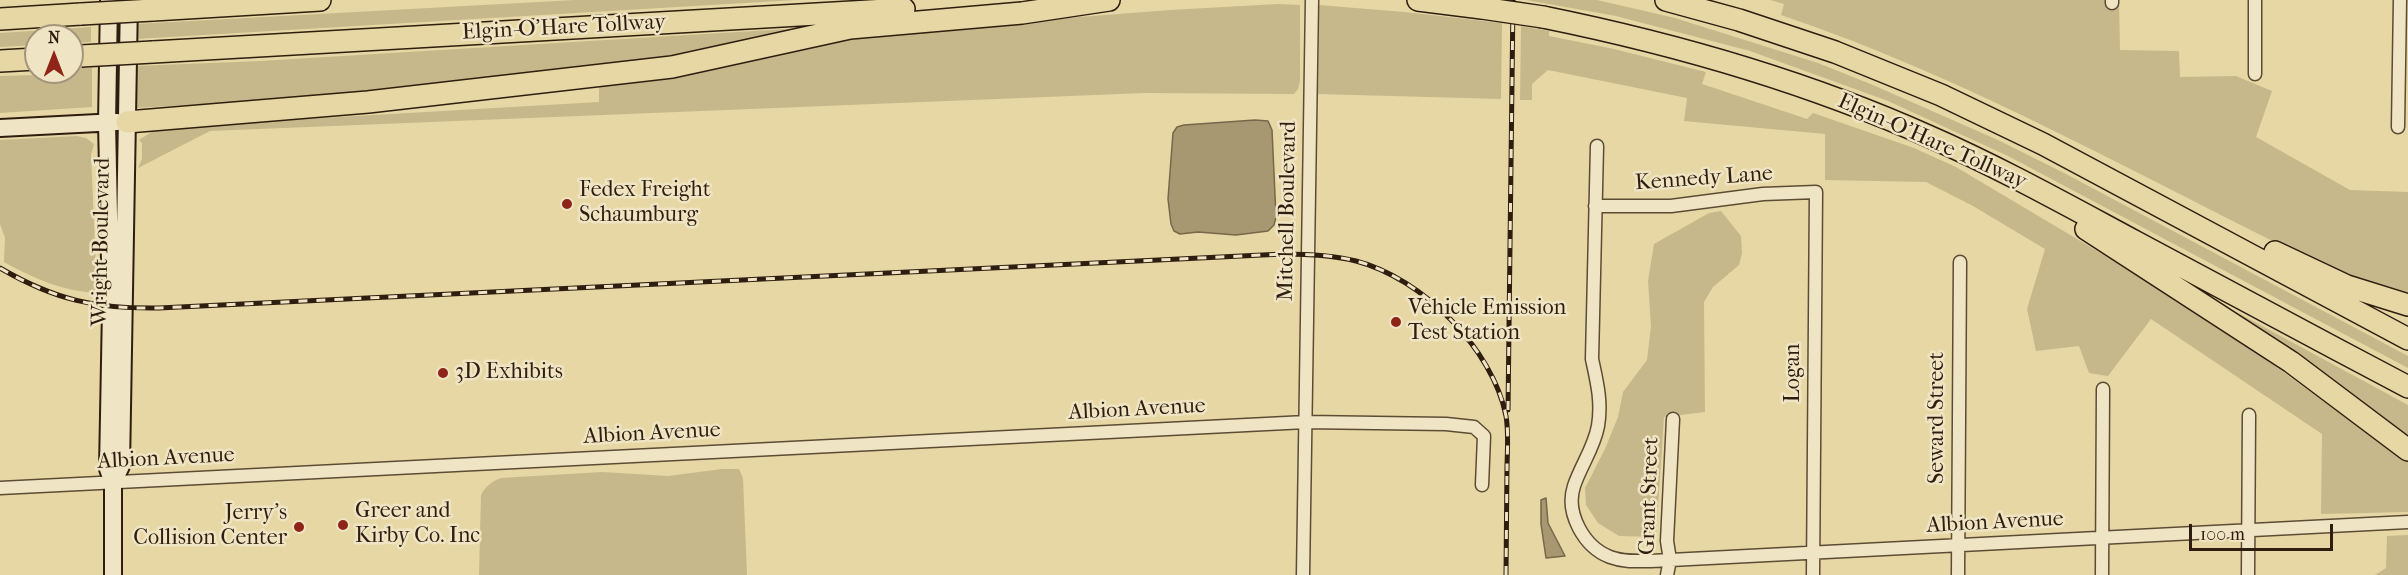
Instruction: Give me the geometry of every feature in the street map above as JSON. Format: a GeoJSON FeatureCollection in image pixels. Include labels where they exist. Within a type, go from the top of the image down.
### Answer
{"type":"FeatureCollection","features":[{"type":"Feature","properties":{"kind":"highway"},"geometry":{"type":"LineString","coordinates":[[0,19],[320,0]]}},
{"type":"Feature","properties":{"kind":"highway","name":"Elgin-O'Hare Tollway"},"geometry":{"type":"LineString","coordinates":[[84,57],[1056,0]]}},
{"type":"Feature","properties":{"kind":"highway"},"geometry":{"type":"LineString","coordinates":[[117,122],[346,104],[672,67],[850,28],[1022,13],[1109,0]]}},
{"type":"Feature","properties":{"kind":"highway","name":"Elgin-O'Hare Tollway"},"geometry":{"type":"LineString","coordinates":[[1418,0],[1543,17],[1670,45],[1789,81],[1928,135],[2017,179],[2408,387]]}},
{"type":"Feature","properties":{"kind":"highway","name":"Elgin-O'Hare Tollway"},"geometry":{"type":"LineString","coordinates":[[1666,0],[1759,26],[1880,69],[1994,120],[2408,339]]}},
{"type":"Feature","properties":{"kind":"highway"},"geometry":{"type":"LineString","coordinates":[[0,61],[24,60]]}},
{"type":"Feature","properties":{"kind":"highway"},"geometry":{"type":"LineString","coordinates":[[2017,179],[2076,222],[2291,362],[2408,450]]}},
{"type":"Feature","properties":{"kind":"highway"},"geometry":{"type":"LineString","coordinates":[[2133,193],[2168,198],[2347,286],[2408,305]]}},
{"type":"Feature","properties":{"kind":"street","name":"Wright Boulevard"},"geometry":{"type":"LineString","coordinates":[[109,0],[117,122],[121,466],[113,483],[113,575]]}},
{"type":"Feature","properties":{"kind":"street","name":"Wright Boulevard"},"geometry":{"type":"LineString","coordinates":[[117,122],[129,0]]}},
{"type":"Feature","properties":{"kind":"street","name":"Mitchell Boulevard"},"geometry":{"type":"LineString","coordinates":[[1303,575],[1312,0]]}},
{"type":"Feature","properties":{"kind":"street"},"geometry":{"type":"LineString","coordinates":[[2255,0],[2255,74]]}},
{"type":"Feature","properties":{"kind":"street"},"geometry":{"type":"LineString","coordinates":[[2398,127],[2400,0]]}},
{"type":"Feature","properties":{"kind":"street"},"geometry":{"type":"LineString","coordinates":[[0,128],[117,122]]}},
{"type":"Feature","properties":{"kind":"street"},"geometry":{"type":"LineString","coordinates":[[1595,206],[1597,146]]}},
{"type":"Feature","properties":{"kind":"street","name":"Kennedy Lane"},"geometry":{"type":"LineString","coordinates":[[1595,206],[1671,206],[1763,194],[1816,192]]}},
{"type":"Feature","properties":{"kind":"street","name":"Logan"},"geometry":{"type":"LineString","coordinates":[[1813,575],[1816,192]]}},
{"type":"Feature","properties":{"kind":"street","name":"Albion Avenue"},"geometry":{"type":"LineString","coordinates":[[1595,206],[1592,358],[1600,391],[1599,417],[1592,444],[1573,488],[1572,499],[1575,518],[1589,542],[1600,552],[1619,560],[1813,554],[2408,522]]}},
{"type":"Feature","properties":{"kind":"street","name":"Seward Street"},"geometry":{"type":"LineString","coordinates":[[1958,575],[1960,262]]}},
{"type":"Feature","properties":{"kind":"street"},"geometry":{"type":"LineString","coordinates":[[2102,575],[2103,388]]}},
{"type":"Feature","properties":{"kind":"street"},"geometry":{"type":"LineString","coordinates":[[2248,575],[2249,415]]}},
{"type":"Feature","properties":{"kind":"street","name":"Grant Street"},"geometry":{"type":"LineString","coordinates":[[1667,575],[1670,560],[1667,542],[1673,419]]}},
{"type":"Feature","properties":{"kind":"street"},"geometry":{"type":"LineString","coordinates":[[1306,422],[1374,421],[1474,427],[1484,436],[1482,485]]}},
{"type":"Feature","properties":{"kind":"street","name":"Albion Avenue"},"geometry":{"type":"LineString","coordinates":[[0,488],[1306,422]]}},
{"type":"Feature","properties":{"kind":"shaded area"},"geometry":{"type":"Polygon","coordinates":[[[575,0],[796,0],[136,39],[136,24],[575,0]]]}},
{"type":"Feature","properties":{"kind":"shaded area"},"geometry":{"type":"Polygon","coordinates":[[[1526,0],[1597,0],[1675,18],[1818,63],[1873,85],[1998,140],[2066,174],[2408,356],[2408,368],[2008,156],[1888,101],[1750,51],[1616,16],[1526,0]]]}},
{"type":"Feature","properties":{"kind":"shaded area"},"geometry":{"type":"Polygon","coordinates":[[[1770,0],[2119,0],[2120,50],[2179,51],[2180,77],[2236,76],[2272,91],[2256,137],[2350,190],[2408,192],[2408,296],[2359,281],[2323,266],[2056,132],[1921,69],[1781,15],[1784,4],[1770,0]]]}},
{"type":"Feature","properties":{"kind":"shaded area"},"geometry":{"type":"Polygon","coordinates":[[[1278,4],[1300,5],[1300,81],[1294,94],[1144,93],[210,131],[138,168],[142,159],[142,143],[139,140],[165,127],[599,102],[599,83],[886,32],[1278,4]]]}},
{"type":"Feature","properties":{"kind":"shaded area"},"geometry":{"type":"Polygon","coordinates":[[[1319,5],[1502,23],[1501,99],[1318,94],[1319,5]]]}},
{"type":"Feature","properties":{"kind":"shaded area"},"geometry":{"type":"Polygon","coordinates":[[[1521,26],[1549,31],[1549,36],[1614,49],[1706,72],[1702,84],[1807,119],[1813,113],[1914,148],[1956,167],[2119,264],[2252,349],[2346,418],[2350,415],[2408,460],[2408,512],[2321,514],[2322,434],[2151,319],[2108,376],[2089,373],[2079,346],[2036,351],[2027,309],[2045,249],[1973,206],[1926,182],[1825,180],[1825,134],[1684,121],[1687,98],[1548,70],[1532,84],[1532,100],[1520,100],[1521,26]]]}},
{"type":"Feature","properties":{"kind":"shaded area"},"geometry":{"type":"Polygon","coordinates":[[[84,27],[91,27],[91,42],[84,42],[84,27]]]}},
{"type":"Feature","properties":{"kind":"shaded area"},"geometry":{"type":"Polygon","coordinates":[[[803,28],[698,55],[314,98],[135,108],[135,66],[260,61],[803,28]]]}},
{"type":"Feature","properties":{"kind":"shaded area"},"geometry":{"type":"Polygon","coordinates":[[[24,31],[24,46],[0,47],[0,33],[24,31]]]}},
{"type":"Feature","properties":{"kind":"shaded area"},"geometry":{"type":"Polygon","coordinates":[[[84,68],[92,68],[92,107],[0,113],[0,76],[24,75],[24,84],[84,84],[84,68]]]}},
{"type":"Feature","properties":{"kind":"shaded area"},"geometry":{"type":"Polygon","coordinates":[[[1255,120],[1268,121],[1272,130],[1276,217],[1274,225],[1268,231],[1236,235],[1198,232],[1180,234],[1174,231],[1168,199],[1173,133],[1177,127],[1255,120]]]}},
{"type":"Feature","properties":{"kind":"shaded area"},"geometry":{"type":"Polygon","coordinates":[[[77,136],[86,138],[94,144],[91,155],[97,293],[72,290],[49,283],[4,262],[5,238],[0,224],[0,140],[77,136]]]}},
{"type":"Feature","properties":{"kind":"shaded area"},"geometry":{"type":"Polygon","coordinates":[[[1721,211],[1741,236],[1742,253],[1739,265],[1713,287],[1704,302],[1705,412],[1664,417],[1656,537],[1619,536],[1598,523],[1586,505],[1585,488],[1618,417],[1623,392],[1647,360],[1651,326],[1648,281],[1654,244],[1709,213],[1721,211]]]}},
{"type":"Feature","properties":{"kind":"shaded area"},"geometry":{"type":"Polygon","coordinates":[[[2192,288],[2408,405],[2408,443],[2192,288]]]}},
{"type":"Feature","properties":{"kind":"shaded area"},"geometry":{"type":"Polygon","coordinates":[[[739,469],[743,478],[747,575],[479,575],[481,495],[487,487],[501,478],[602,472],[668,476],[739,469]]]}},
{"type":"Feature","properties":{"kind":"shaded area"},"geometry":{"type":"Polygon","coordinates":[[[1546,498],[1548,523],[1565,556],[1546,558],[1541,524],[1541,500],[1546,498]]]}},
{"type":"Feature","properties":{"kind":"shaded area"},"geometry":{"type":"Polygon","coordinates":[[[2408,535],[2408,575],[2375,575],[2386,568],[2387,536],[2408,535]]]}},
{"type":"Feature","properties":{"kind":"railway"},"geometry":{"type":"LineString","coordinates":[[1508,410],[1513,0]]}},
{"type":"Feature","properties":{"kind":"railway"},"geometry":{"type":"LineString","coordinates":[[0,268],[39,288],[76,300],[115,307],[159,308],[1283,254],[1329,256],[1356,261],[1381,270],[1405,283],[1429,300],[1470,342],[1499,391],[1506,416],[1507,471]]}},
{"type":"Feature","properties":{"kind":"railway"},"geometry":{"type":"LineString","coordinates":[[1506,575],[1507,464]]}},
{"type":"Feature","properties":{"kind":"place","name":"Fedex Freight Schaumburg"},"geometry":{"type":"Point","coordinates":[567,204]}},
{"type":"Feature","properties":{"kind":"place","name":"Vehicle Emission Test Station"},"geometry":{"type":"Point","coordinates":[1396,322]}},
{"type":"Feature","properties":{"kind":"place","name":"3D Exhibits"},"geometry":{"type":"Point","coordinates":[443,373]}},
{"type":"Feature","properties":{"kind":"place","name":"Greer and Kirby Co. Inc"},"geometry":{"type":"Point","coordinates":[343,525]}},
{"type":"Feature","properties":{"kind":"place","name":"Jerry's Collision Center"},"geometry":{"type":"Point","coordinates":[299,527]}}]}
